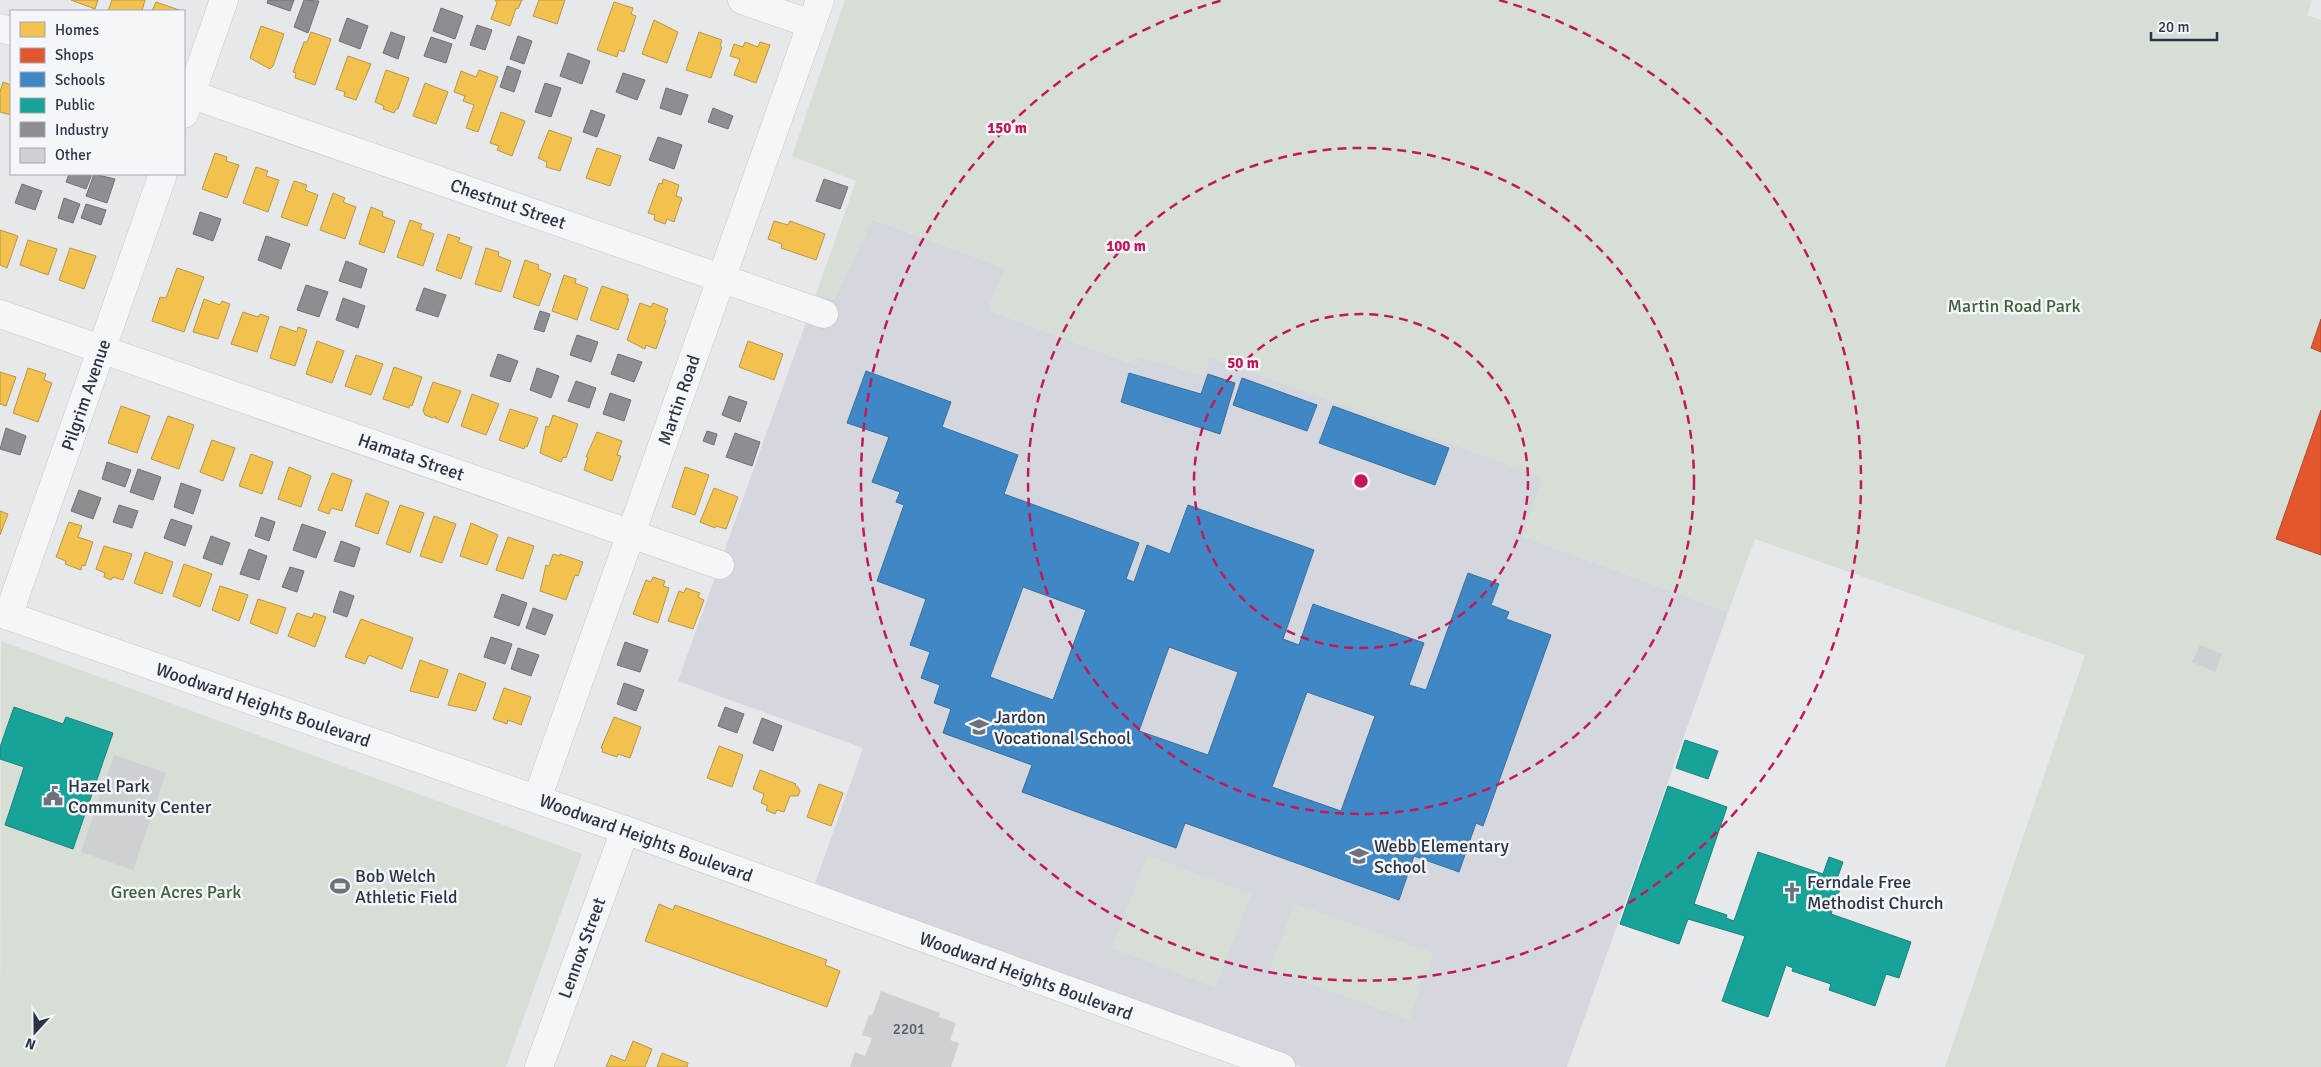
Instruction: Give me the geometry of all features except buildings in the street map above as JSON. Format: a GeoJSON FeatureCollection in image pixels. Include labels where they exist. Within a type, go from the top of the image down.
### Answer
{"type":"FeatureCollection","features":[{"type":"Feature","properties":{"kind":"street"},"geometry":{"type":"LineString","coordinates":[[186,100],[224,0]]}},
{"type":"Feature","properties":{"kind":"street"},"geometry":{"type":"LineString","coordinates":[[742,0],[815,12]]}},
{"type":"Feature","properties":{"kind":"street","name":"Martin Road"},"geometry":{"type":"LineString","coordinates":[[537,799],[815,12]]}},
{"type":"Feature","properties":{"kind":"street","name":"Chestnut Street"},"geometry":{"type":"LineString","coordinates":[[186,100],[722,278],[824,314]]}},
{"type":"Feature","properties":{"kind":"street","name":"Pilgrim Avenue"},"geometry":{"type":"LineString","coordinates":[[4,614],[102,349],[163,175]]}},
{"type":"Feature","properties":{"kind":"street","name":"Hamata Street"},"geometry":{"type":"LineString","coordinates":[[0,314],[720,564]]}},
{"type":"Feature","properties":{"kind":"street","name":"Woodward Heights Boulevard"},"geometry":{"type":"LineString","coordinates":[[4,614],[625,830],[1244,1062],[1280,1067]]}},
{"type":"Feature","properties":{"kind":"street","name":"Lennox Street"},"geometry":{"type":"LineString","coordinates":[[540,1067],[625,830]]}},
{"type":"Feature","properties":{"kind":"shaded area"},"geometry":{"type":"Polygon","coordinates":[[[872,219],[1005,268],[988,310],[1135,365],[1139,357],[1203,375],[1210,357],[1543,477],[1522,536],[1728,612],[1567,1067],[1302,1067],[813,889],[863,748],[678,681],[816,294],[834,299],[872,219]]]}},
{"type":"Feature","properties":{"kind":"green space","name":"Martin Road Park"},"geometry":{"type":"Polygon","coordinates":[[[845,0],[2312,0],[2307,15],[2321,20],[2321,1067],[1945,1067],[2085,655],[1755,539],[1728,612],[1522,536],[1542,477],[1210,357],[1203,375],[1139,357],[1135,365],[988,310],[1005,268],[873,219],[834,299],[816,294],[856,181],[792,156],[845,0]]]}},
{"type":"Feature","properties":{"kind":"green space","name":"Green Acres Park"},"geometry":{"type":"Polygon","coordinates":[[[1,641],[582,854],[506,1067],[0,1067],[1,641]]]}},
{"type":"Feature","properties":{"kind":"green space"},"geometry":{"type":"Polygon","coordinates":[[[1147,855],[1251,894],[1216,988],[1112,948],[1147,855]]]}},
{"type":"Feature","properties":{"kind":"green space"},"geometry":{"type":"Polygon","coordinates":[[[1294,903],[1433,953],[1409,1020],[1270,969],[1294,903]]]}},
{"type":"Feature","properties":{"kind":"place","name":"Jardon Vocational School"},"geometry":{"type":"Point","coordinates":[979,727]}},
{"type":"Feature","properties":{"kind":"place","name":"Hazel Park Community Center"},"geometry":{"type":"Point","coordinates":[53,796]}},
{"type":"Feature","properties":{"kind":"place","name":"Webb Elementary School"},"geometry":{"type":"Point","coordinates":[1359,856]}},
{"type":"Feature","properties":{"kind":"place","name":"Bob Welch Athletic Field"},"geometry":{"type":"Point","coordinates":[340,886]}},
{"type":"Feature","properties":{"kind":"place","name":"Ferndale Free Methodist Church"},"geometry":{"type":"Point","coordinates":[1792,892]}}]}
